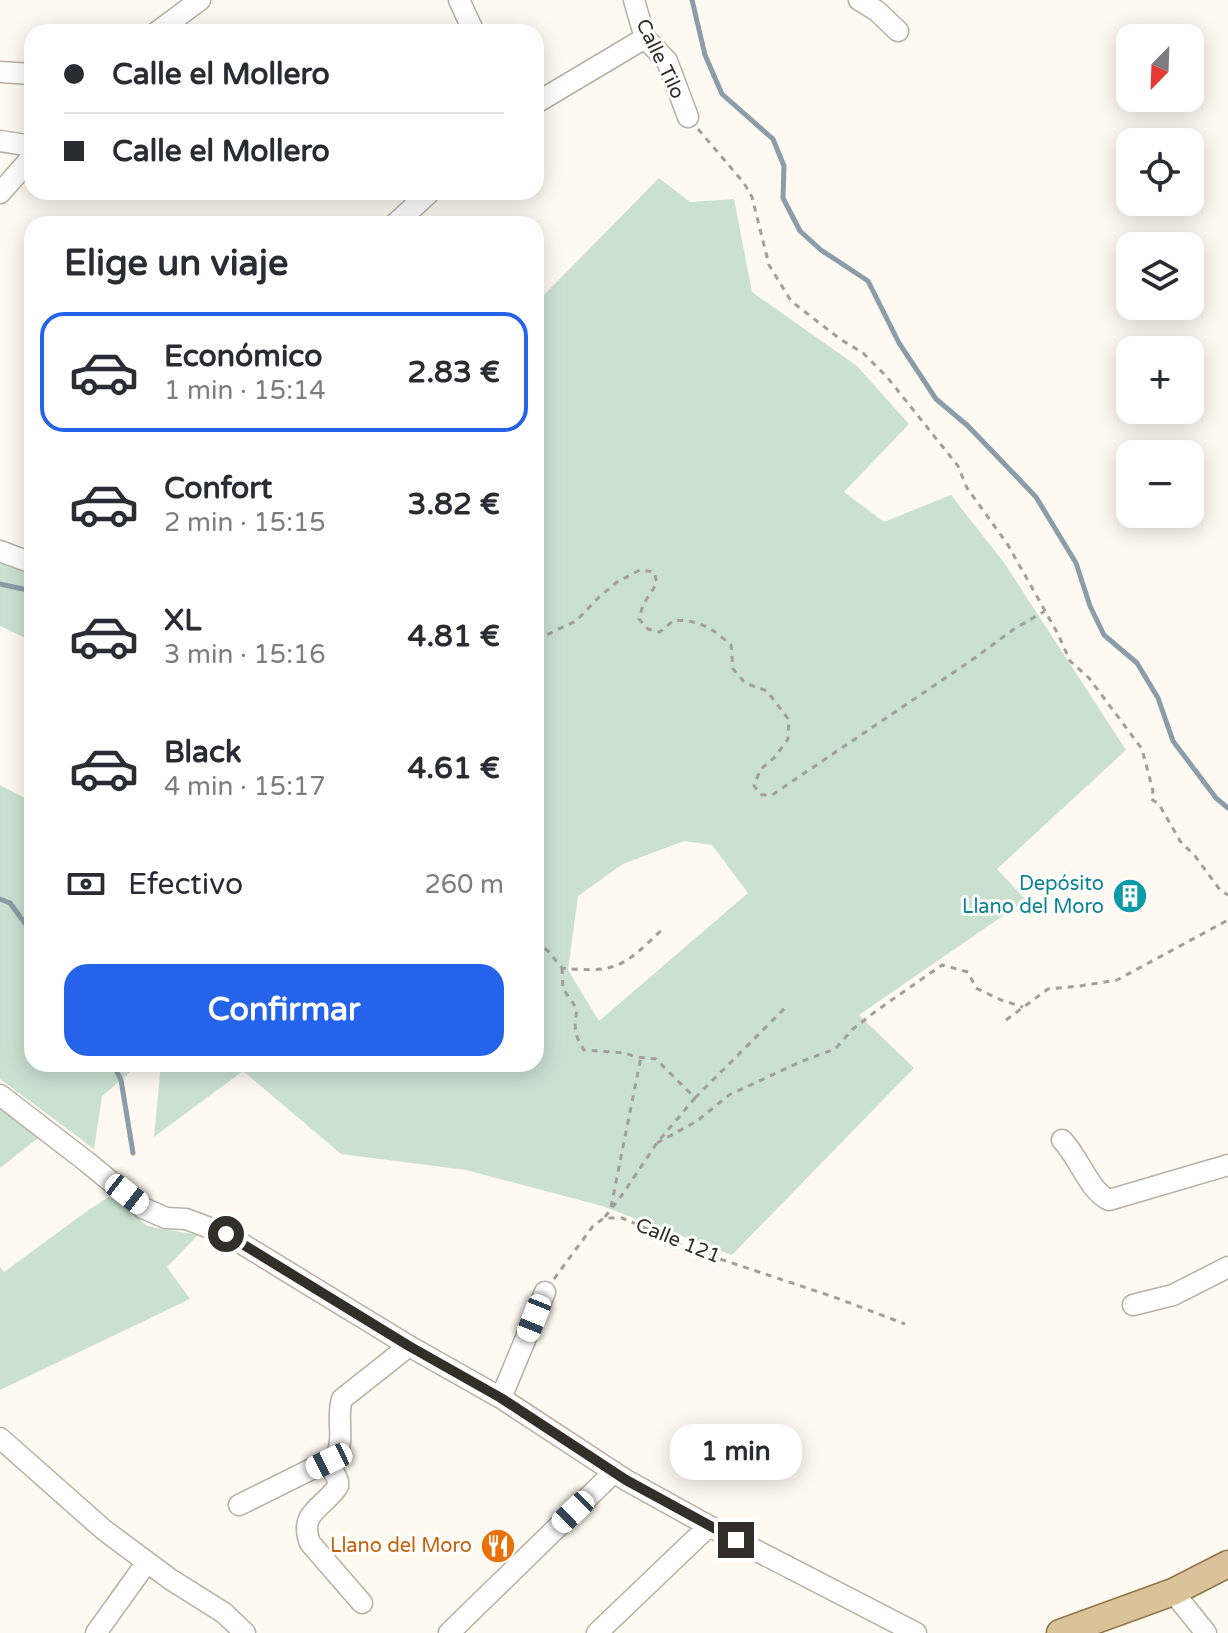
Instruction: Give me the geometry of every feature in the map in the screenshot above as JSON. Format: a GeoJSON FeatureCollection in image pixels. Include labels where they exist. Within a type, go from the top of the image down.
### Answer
{"type":"FeatureCollection","features":[{"type":"Feature","properties":{"kind":"main road"},"geometry":{"type":"LineString","coordinates":[[1060,1633],[1173,1592],[1228,1564]]}},
{"type":"Feature","properties":{"kind":"street"},"geometry":{"type":"LineString","coordinates":[[168,24],[200,0]]}},
{"type":"Feature","properties":{"kind":"street"},"geometry":{"type":"LineString","coordinates":[[459,0],[470,24]]}},
{"type":"Feature","properties":{"kind":"street","name":"Calle Tilo"},"geometry":{"type":"LineString","coordinates":[[634,0],[645,38],[667,61],[688,117]]}},
{"type":"Feature","properties":{"kind":"street"},"geometry":{"type":"LineString","coordinates":[[859,0],[877,11],[898,31]]}},
{"type":"Feature","properties":{"kind":"street"},"geometry":{"type":"LineString","coordinates":[[544,98],[645,38]]}},
{"type":"Feature","properties":{"kind":"street"},"geometry":{"type":"LineString","coordinates":[[0,72],[24,74]]}},
{"type":"Feature","properties":{"kind":"street"},"geometry":{"type":"LineString","coordinates":[[0,141],[24,145]]}},
{"type":"Feature","properties":{"kind":"street"},"geometry":{"type":"LineString","coordinates":[[0,193],[24,166]]}},
{"type":"Feature","properties":{"kind":"street"},"geometry":{"type":"LineString","coordinates":[[404,216],[421,200]]}},
{"type":"Feature","properties":{"kind":"street"},"geometry":{"type":"LineString","coordinates":[[0,551],[24,560]]}},
{"type":"Feature","properties":{"kind":"street"},"geometry":{"type":"LineString","coordinates":[[0,1095],[154,1214],[186,1219],[226,1234],[409,1346],[501,1398],[614,1472],[709,1526],[916,1633]]}},
{"type":"Feature","properties":{"kind":"street"},"geometry":{"type":"LineString","coordinates":[[1062,1140],[1072,1150],[1099,1196],[1109,1200],[1228,1165]]}},
{"type":"Feature","properties":{"kind":"street"},"geometry":{"type":"LineString","coordinates":[[1133,1305],[1173,1295],[1228,1267]]}},
{"type":"Feature","properties":{"kind":"street"},"geometry":{"type":"LineString","coordinates":[[501,1398],[545,1292]]}},
{"type":"Feature","properties":{"kind":"street"},"geometry":{"type":"LineString","coordinates":[[239,1505],[336,1457],[340,1446],[342,1399],[409,1346]]}},
{"type":"Feature","properties":{"kind":"street"},"geometry":{"type":"LineString","coordinates":[[0,1438],[104,1530],[170,1579],[224,1613],[245,1633]]}},
{"type":"Feature","properties":{"kind":"street"},"geometry":{"type":"LineString","coordinates":[[329,1461],[338,1486],[309,1516],[306,1533],[310,1543],[362,1603]]}},
{"type":"Feature","properties":{"kind":"street"},"geometry":{"type":"LineString","coordinates":[[449,1633],[614,1472]]}},
{"type":"Feature","properties":{"kind":"street"},"geometry":{"type":"LineString","coordinates":[[597,1633],[709,1526]]}},
{"type":"Feature","properties":{"kind":"street"},"geometry":{"type":"LineString","coordinates":[[96,1633],[147,1562]]}},
{"type":"Feature","properties":{"kind":"street"},"geometry":{"type":"LineString","coordinates":[[1173,1592],[1206,1633]]}},
{"type":"Feature","properties":{"kind":"path"},"geometry":{"type":"LineString","coordinates":[[688,117],[744,183],[752,197],[769,265],[791,301],[863,353],[887,377],[958,466],[967,488],[1008,545],[1070,661],[1089,678],[1142,749],[1153,791],[1151,799],[1159,804],[1180,841],[1220,890],[1228,895]]}},
{"type":"Feature","properties":{"kind":"path"},"geometry":{"type":"LineString","coordinates":[[544,636],[576,621],[617,582],[640,570],[654,572],[657,583],[643,605],[639,619],[648,629],[660,632],[674,620],[694,620],[714,630],[731,645],[733,669],[745,683],[767,691],[789,720],[788,739],[775,757],[760,770],[754,786],[762,795],[772,795],[1045,611]]}},
{"type":"Feature","properties":{"kind":"path"},"geometry":{"type":"LineString","coordinates":[[1006,1020],[1048,989],[1117,980],[1228,920]]}},
{"type":"Feature","properties":{"kind":"path"},"geometry":{"type":"LineString","coordinates":[[562,968],[613,968],[628,961],[664,928]]}},
{"type":"Feature","properties":{"kind":"path"},"geometry":{"type":"LineString","coordinates":[[544,947],[562,968],[563,989],[577,1009],[575,1035],[584,1050],[656,1059],[695,1098]]}},
{"type":"Feature","properties":{"kind":"path"},"geometry":{"type":"LineString","coordinates":[[657,1143],[697,1121],[729,1095],[835,1049],[853,1029],[942,965],[968,972],[976,988],[1023,1007]]}},
{"type":"Feature","properties":{"kind":"path"},"geometry":{"type":"LineString","coordinates":[[545,1292],[593,1226],[611,1209],[657,1143],[695,1098],[785,1008]]}},
{"type":"Feature","properties":{"kind":"path"},"geometry":{"type":"LineString","coordinates":[[611,1209],[641,1057]]}},
{"type":"Feature","properties":{"kind":"path","name":"Calle 121"},"geometry":{"type":"LineString","coordinates":[[604,1218],[622,1218],[705,1254],[905,1324]]}},
{"type":"Feature","properties":{"kind":"green space"},"geometry":{"type":"Polygon","coordinates":[[[659,178],[690,202],[734,199],[752,292],[857,366],[909,424],[844,492],[884,522],[951,495],[1005,564],[1126,750],[997,869],[1026,900],[859,1015],[914,1068],[732,1255],[602,1206],[466,1170],[341,1154],[244,1072],[544,1072],[544,295],[659,178]],[[684,841],[623,864],[578,896],[568,970],[599,1021],[748,893],[712,845],[684,841]]]}},
{"type":"Feature","properties":{"kind":"green space"},"geometry":{"type":"Polygon","coordinates":[[[0,557],[24,568],[24,637],[0,626],[0,557]]]}},
{"type":"Feature","properties":{"kind":"green space"},"geometry":{"type":"Polygon","coordinates":[[[0,785],[24,798],[24,1072],[130,1072],[102,1096],[94,1149],[0,1079],[0,785]]]}},
{"type":"Feature","properties":{"kind":"green space"},"geometry":{"type":"Polygon","coordinates":[[[160,1072],[242,1072],[154,1137],[160,1072]]]}},
{"type":"Feature","properties":{"kind":"green space"},"geometry":{"type":"Polygon","coordinates":[[[0,1103],[43,1134],[0,1168],[0,1103]]]}},
{"type":"Feature","properties":{"kind":"green space"},"geometry":{"type":"Polygon","coordinates":[[[112,1195],[147,1226],[198,1235],[167,1267],[190,1299],[0,1390],[0,1267],[4,1272],[112,1195]]]}},
{"type":"Feature","properties":{"kind":"waterway"},"geometry":{"type":"LineString","coordinates":[[692,0],[705,55],[722,94],[773,139],[784,166],[783,198],[800,231],[821,250],[868,281],[899,343],[936,399],[968,426],[1036,497],[1076,563],[1090,606],[1104,635],[1137,663],[1158,698],[1173,741],[1216,798],[1228,808]]}},
{"type":"Feature","properties":{"kind":"waterway"},"geometry":{"type":"LineString","coordinates":[[0,584],[24,589]]}},
{"type":"Feature","properties":{"kind":"waterway"},"geometry":{"type":"LineString","coordinates":[[0,899],[10,903],[24,922]]}},
{"type":"Feature","properties":{"kind":"waterway"},"geometry":{"type":"LineString","coordinates":[[117,1072],[133,1153]]}},
{"type":"Feature","properties":{"kind":"place","name":"Depósito Llano del Moro"},"geometry":{"type":"Point","coordinates":[1130,896]}},
{"type":"Feature","properties":{"kind":"place","name":"Llano del Moro"},"geometry":{"type":"Point","coordinates":[498,1546]}},
{"type":"Feature","properties":{"kind":"route"},"geometry":{"type":"LineString","coordinates":[[226,1234],[409,1346],[501,1398],[626,1480],[736,1540]]}}]}
